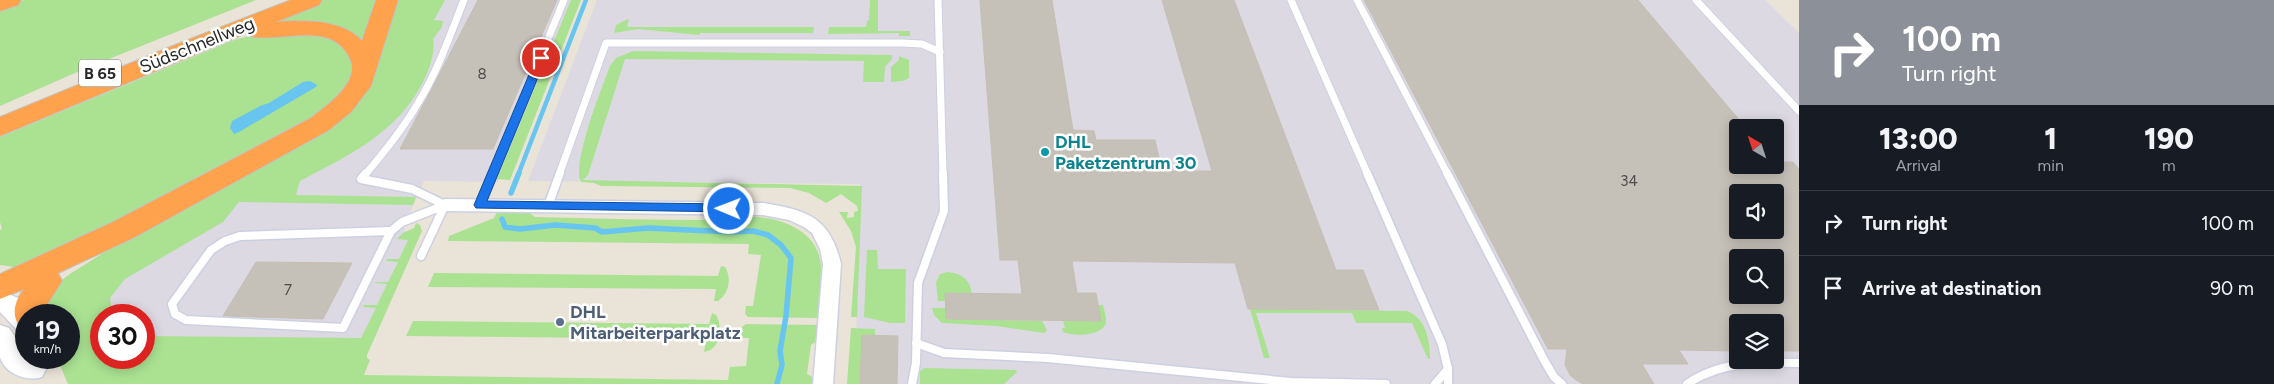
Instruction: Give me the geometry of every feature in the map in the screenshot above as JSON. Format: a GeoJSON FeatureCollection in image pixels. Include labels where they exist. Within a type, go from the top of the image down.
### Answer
{"type":"FeatureCollection","features":[{"type":"Feature","properties":{"kind":"highway"},"geometry":{"type":"LineString","coordinates":[[0,4],[10,0]]}},
{"type":"Feature","properties":{"kind":"highway"},"geometry":{"type":"LineString","coordinates":[[200,32],[265,0]]}},
{"type":"Feature","properties":{"kind":"highway","name":"Südschnellweg"},"geometry":{"type":"LineString","coordinates":[[0,116],[200,32],[284,0]]}},
{"type":"Feature","properties":{"kind":"highway","name":"Südschnellweg"},"geometry":{"type":"LineString","coordinates":[[0,127],[178,52],[311,0]]}},
{"type":"Feature","properties":{"kind":"highway"},"geometry":{"type":"LineString","coordinates":[[0,287],[123,230],[320,124],[352,96],[359,86],[388,0]]}},
{"type":"Feature","properties":{"kind":"highway"},"geometry":{"type":"LineString","coordinates":[[178,52],[276,28],[311,28],[326,30],[349,41],[360,52],[365,67]]}},
{"type":"Feature","properties":{"kind":"highway"},"geometry":{"type":"LineString","coordinates":[[0,295],[20,291],[47,281],[89,255],[123,230]]}},
{"type":"Feature","properties":{"kind":"highway"},"geometry":{"type":"LineString","coordinates":[[31,304],[47,281]]}},
{"type":"Feature","properties":{"kind":"street"},"geometry":{"type":"LineString","coordinates":[[445,205],[763,209],[789,213],[807,220],[819,230],[829,246],[832,264],[823,384]]}},
{"type":"Feature","properties":{"kind":"street"},"geometry":{"type":"LineString","coordinates":[[0,300],[11,306],[15,311]]}},
{"type":"Feature","properties":{"kind":"street"},"geometry":{"type":"LineString","coordinates":[[0,334],[19,364],[36,370]]}},
{"type":"Feature","properties":{"kind":"lane"},"geometry":{"type":"LineString","coordinates":[[445,205],[412,189],[362,179],[394,140],[419,102],[464,0]]}},
{"type":"Feature","properties":{"kind":"lane"},"geometry":{"type":"LineString","coordinates":[[480,205],[564,0]]}},
{"type":"Feature","properties":{"kind":"lane"},"geometry":{"type":"LineString","coordinates":[[912,384],[916,343],[918,282],[944,211],[938,0]]}},
{"type":"Feature","properties":{"kind":"lane"},"geometry":{"type":"LineString","coordinates":[[1291,0],[1442,344],[1448,369],[1448,384]]}},
{"type":"Feature","properties":{"kind":"lane"},"geometry":{"type":"LineString","coordinates":[[1357,0],[1544,360],[1554,377],[1562,384]]}},
{"type":"Feature","properties":{"kind":"lane"},"geometry":{"type":"LineString","coordinates":[[1696,0],[1799,111]]}},
{"type":"Feature","properties":{"kind":"lane"},"geometry":{"type":"LineString","coordinates":[[548,206],[606,43],[902,43],[922,44],[940,52]]}},
{"type":"Feature","properties":{"kind":"lane"},"geometry":{"type":"LineString","coordinates":[[391,231],[240,236],[225,241],[211,250],[172,304],[175,314],[186,320],[343,328],[391,231],[402,222],[445,205]]}},
{"type":"Feature","properties":{"kind":"lane"},"geometry":{"type":"LineString","coordinates":[[421,256],[445,205]]}},
{"type":"Feature","properties":{"kind":"lane"},"geometry":{"type":"LineString","coordinates":[[916,343],[944,353],[1048,358],[1291,382],[1386,384]]}},
{"type":"Feature","properties":{"kind":"lane"},"geometry":{"type":"LineString","coordinates":[[1687,384],[1714,368],[1756,363],[1799,363]]}},
{"type":"Feature","properties":{"kind":"lane"},"geometry":{"type":"LineString","coordinates":[[1435,384],[1448,369]]}},
{"type":"Feature","properties":{"kind":"shaded area"},"geometry":{"type":"Polygon","coordinates":[[[421,0],[581,0],[498,182],[424,181],[404,226],[408,240],[341,384],[155,366],[155,304],[90,304],[90,360],[80,359],[80,304],[70,304],[70,274],[108,250],[346,141],[421,0]]]}},
{"type":"Feature","properties":{"kind":"shaded area"},"geometry":{"type":"Polygon","coordinates":[[[597,0],[1765,0],[1799,33],[1799,384],[855,384],[860,184],[528,181],[597,0]]]}},
{"type":"Feature","properties":{"kind":"green space"},"geometry":{"type":"Polygon","coordinates":[[[24,0],[256,0],[84,69],[0,106],[0,10],[24,0]]]}},
{"type":"Feature","properties":{"kind":"green space"},"geometry":{"type":"Polygon","coordinates":[[[322,0],[382,0],[365,44],[261,24],[322,0]]]}},
{"type":"Feature","properties":{"kind":"green space"},"geometry":{"type":"Polygon","coordinates":[[[394,0],[445,0],[434,20],[443,21],[442,27],[433,39],[432,60],[424,80],[401,114],[371,141],[300,181],[296,195],[416,197],[413,205],[239,202],[223,222],[125,279],[110,298],[111,304],[90,304],[90,369],[155,369],[155,336],[361,338],[376,308],[363,307],[364,305],[377,305],[387,284],[375,282],[388,282],[398,262],[386,261],[387,259],[399,259],[408,240],[397,239],[403,233],[414,228],[416,223],[420,225],[422,231],[367,355],[367,358],[370,360],[364,375],[728,380],[730,367],[746,366],[749,338],[741,338],[742,327],[746,324],[819,325],[817,341],[811,345],[807,374],[814,378],[813,384],[68,384],[62,369],[80,369],[80,304],[44,304],[52,287],[108,250],[343,118],[360,101],[370,85],[394,0]]]}},
{"type":"Feature","properties":{"kind":"green space"},"geometry":{"type":"Polygon","coordinates":[[[571,0],[581,0],[510,180],[497,179],[571,0]]]}},
{"type":"Feature","properties":{"kind":"green space"},"geometry":{"type":"Polygon","coordinates":[[[870,0],[878,0],[878,31],[910,31],[910,36],[899,36],[899,33],[828,34],[829,27],[866,27],[869,20],[870,0]]]}},
{"type":"Feature","properties":{"kind":"green space"},"geometry":{"type":"Polygon","coordinates":[[[628,19],[627,27],[814,27],[813,33],[700,33],[699,35],[638,29],[614,33],[616,25],[628,19]]]}},
{"type":"Feature","properties":{"kind":"green space"},"geometry":{"type":"Polygon","coordinates":[[[312,32],[343,44],[354,65],[343,89],[333,101],[313,118],[80,243],[31,264],[14,267],[0,265],[0,230],[2,229],[0,222],[0,137],[234,40],[253,35],[312,32]]]}},
{"type":"Feature","properties":{"kind":"green space"},"geometry":{"type":"Polygon","coordinates":[[[633,51],[892,55],[892,59],[885,67],[884,82],[863,82],[864,61],[625,59],[588,175],[583,180],[862,186],[857,317],[851,317],[856,247],[851,231],[839,212],[848,212],[847,218],[854,217],[854,212],[858,211],[857,206],[841,194],[826,203],[809,193],[790,188],[601,186],[594,183],[581,182],[579,173],[580,160],[584,143],[610,66],[616,58],[633,51]]]}},
{"type":"Feature","properties":{"kind":"green space"},"geometry":{"type":"Polygon","coordinates":[[[899,56],[909,60],[909,78],[903,81],[891,82],[891,67],[899,60],[899,56]]]}},
{"type":"Feature","properties":{"kind":"green space"},"geometry":{"type":"Polygon","coordinates":[[[497,212],[528,212],[535,217],[703,220],[749,217],[780,221],[802,232],[813,243],[817,251],[822,269],[820,318],[748,317],[745,314],[746,306],[753,306],[761,255],[748,254],[749,244],[448,241],[449,236],[494,218],[497,212]]]}},
{"type":"Feature","properties":{"kind":"green space"},"geometry":{"type":"Polygon","coordinates":[[[867,250],[877,250],[878,269],[906,269],[905,323],[890,323],[864,317],[867,250]]]}},
{"type":"Feature","properties":{"kind":"green space"},"geometry":{"type":"Polygon","coordinates":[[[721,266],[725,267],[729,281],[725,294],[718,301],[714,301],[716,289],[428,287],[434,273],[718,276],[721,266]]]}},
{"type":"Feature","properties":{"kind":"green space"},"geometry":{"type":"Polygon","coordinates":[[[948,272],[965,278],[972,294],[945,293],[945,301],[938,301],[936,282],[940,274],[948,272]]]}},
{"type":"Feature","properties":{"kind":"green space"},"geometry":{"type":"Polygon","coordinates":[[[1098,305],[1103,305],[1106,318],[1106,323],[1102,329],[1091,334],[1063,332],[1062,328],[1065,328],[1063,321],[1100,321],[1098,305]]]}},
{"type":"Feature","properties":{"kind":"green space"},"geometry":{"type":"Polygon","coordinates":[[[932,308],[946,308],[947,319],[1042,321],[1047,330],[1044,333],[997,326],[942,323],[934,315],[932,308]]]}},
{"type":"Feature","properties":{"kind":"green space"},"geometry":{"type":"Polygon","coordinates":[[[1250,309],[1407,311],[1419,319],[1426,330],[1430,359],[1428,359],[1412,323],[1356,323],[1352,313],[1256,313],[1270,358],[1264,358],[1250,309]]]}},
{"type":"Feature","properties":{"kind":"green space"},"geometry":{"type":"Polygon","coordinates":[[[712,313],[716,315],[718,320],[719,337],[714,347],[704,352],[706,339],[406,336],[413,321],[709,324],[712,313]]]}},
{"type":"Feature","properties":{"kind":"green space"},"geometry":{"type":"Polygon","coordinates":[[[851,328],[875,329],[875,335],[863,335],[860,384],[847,384],[851,328]]]}},
{"type":"Feature","properties":{"kind":"green space"},"geometry":{"type":"Polygon","coordinates":[[[925,368],[1016,370],[1017,372],[1004,384],[920,384],[920,371],[925,368]]]}},
{"type":"Feature","properties":{"kind":"water"},"geometry":{"type":"Polygon","coordinates":[[[310,81],[317,85],[316,87],[239,132],[234,134],[230,128],[232,121],[269,103],[303,82],[310,81]]]}},
{"type":"Feature","properties":{"kind":"building"},"geometry":{"type":"Polygon","coordinates":[[[478,0],[557,0],[493,149],[400,149],[478,0]]]}},
{"type":"Feature","properties":{"kind":"building","name":"DHL Paketzentrum 30"},"geometry":{"type":"Polygon","coordinates":[[[980,0],[1052,0],[1073,130],[1094,131],[1096,140],[1155,140],[1162,171],[1212,171],[1162,0],[1234,0],[1336,270],[1363,270],[1379,310],[1248,309],[1235,263],[1072,261],[1077,293],[1096,293],[1101,321],[946,319],[945,293],[1022,294],[1018,260],[1000,260],[980,0]]]}},
{"type":"Feature","properties":{"kind":"building"},"geometry":{"type":"Polygon","coordinates":[[[1364,0],[1638,0],[1738,119],[1729,119],[1729,174],[1784,174],[1784,162],[1793,162],[1799,169],[1799,351],[1784,351],[1784,314],[1729,314],[1729,351],[1679,350],[1688,364],[1642,364],[1654,384],[1583,384],[1570,375],[1565,365],[1567,349],[1548,349],[1364,0]]]}},
{"type":"Feature","properties":{"kind":"building"},"geometry":{"type":"Polygon","coordinates":[[[256,262],[352,263],[323,319],[223,316],[256,262]]]}},
{"type":"Feature","properties":{"kind":"building"},"geometry":{"type":"Polygon","coordinates":[[[862,335],[898,336],[897,384],[860,384],[862,335]]]}},
{"type":"Feature","properties":{"kind":"waterway"},"geometry":{"type":"LineString","coordinates":[[518,175],[586,0]]}},
{"type":"Feature","properties":{"kind":"waterway"},"geometry":{"type":"LineString","coordinates":[[511,193],[519,173]]}},
{"type":"Feature","properties":{"kind":"waterway"},"geometry":{"type":"LineString","coordinates":[[502,219],[505,227],[520,229],[555,225],[595,228],[602,232],[648,228],[731,232],[753,231],[768,235],[781,245],[791,258],[786,316],[780,351],[782,365],[777,384]]}},
{"type":"Feature","properties":{"kind":"place","name":"DHL Paketzentrum 30"},"geometry":{"type":"Point","coordinates":[1045,152]}},
{"type":"Feature","properties":{"kind":"place","name":"DHL Mitarbeiterparkplatz"},"geometry":{"type":"Point","coordinates":[560,322]}},
{"type":"Feature","properties":{"kind":"route"},"geometry":{"type":"LineString","coordinates":[[541,58],[480,205],[729,209]]}}]}
